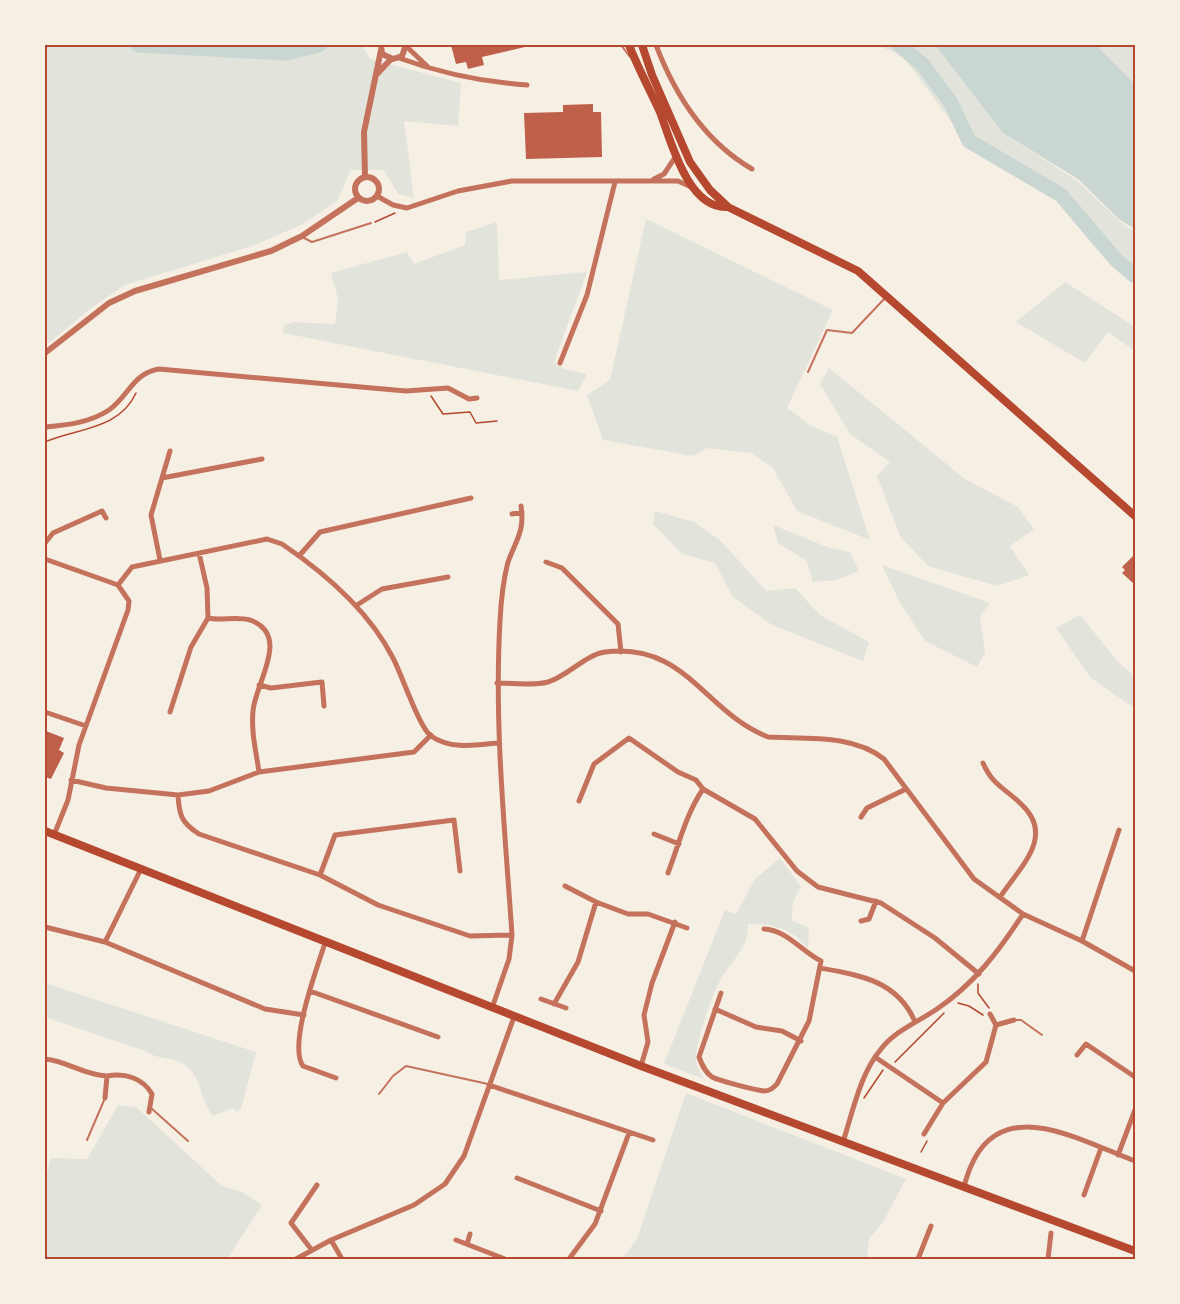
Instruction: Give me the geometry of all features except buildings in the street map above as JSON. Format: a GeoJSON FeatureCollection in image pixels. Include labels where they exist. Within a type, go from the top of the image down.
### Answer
{"type":"FeatureCollection","features":[{"type":"Feature","properties":{"kind":"main road"},"geometry":{"type":"LineString","coordinates":[[630,45],[636,63],[660,112],[676,156],[694,188],[714,205],[729,207],[858,271],[1135,516]]}},
{"type":"Feature","properties":{"kind":"main road"},"geometry":{"type":"LineString","coordinates":[[642,45],[652,75],[694,170],[729,207]]}},
{"type":"Feature","properties":{"kind":"main road"},"geometry":{"type":"LineString","coordinates":[[45,831],[140,871],[641,1066],[1135,1251]]}},
{"type":"Feature","properties":{"kind":"street"},"geometry":{"type":"LineString","coordinates":[[375,78],[404,53],[406,45]]}},
{"type":"Feature","properties":{"kind":"street"},"geometry":{"type":"LineString","coordinates":[[406,45],[428,68]]}},
{"type":"Feature","properties":{"kind":"street"},"geometry":{"type":"LineString","coordinates":[[656,45],[670,79],[701,127],[732,158],[752,169]]}},
{"type":"Feature","properties":{"kind":"street"},"geometry":{"type":"LineString","coordinates":[[365,177],[364,132],[381,48],[395,59],[478,81],[526,85]]}},
{"type":"Feature","properties":{"kind":"street"},"geometry":{"type":"LineString","coordinates":[[650,181],[664,174],[676,156]]}},
{"type":"Feature","properties":{"kind":"street"},"geometry":{"type":"LineString","coordinates":[[365,177],[372,178],[378,184],[377,195],[367,201],[358,198],[355,192],[356,184],[365,177]]}},
{"type":"Feature","properties":{"kind":"street"},"geometry":{"type":"LineString","coordinates":[[377,195],[393,205],[407,208],[458,191],[512,181],[678,181],[694,188]]}},
{"type":"Feature","properties":{"kind":"street"},"geometry":{"type":"LineString","coordinates":[[560,363],[588,295],[615,182]]}},
{"type":"Feature","properties":{"kind":"street"},"geometry":{"type":"LineString","coordinates":[[45,353],[109,303],[135,291],[271,251],[302,236],[358,198]]}},
{"type":"Feature","properties":{"kind":"street"},"geometry":{"type":"LineString","coordinates":[[45,427],[73,424],[98,416],[110,409],[143,374],[159,369],[341,387],[427,390],[448,388],[469,399],[477,398]]}},
{"type":"Feature","properties":{"kind":"street"},"geometry":{"type":"LineString","coordinates":[[160,560],[151,514],[170,452]]}},
{"type":"Feature","properties":{"kind":"street"},"geometry":{"type":"LineString","coordinates":[[162,478],[262,459]]}},
{"type":"Feature","properties":{"kind":"street"},"geometry":{"type":"LineString","coordinates":[[299,556],[320,532],[471,498]]}},
{"type":"Feature","properties":{"kind":"street"},"geometry":{"type":"LineString","coordinates":[[492,1008],[509,959],[512,935],[498,743],[497,683],[504,582],[508,563],[521,532],[522,509],[512,514]]}},
{"type":"Feature","properties":{"kind":"street"},"geometry":{"type":"LineString","coordinates":[[45,543],[53,533],[102,511],[106,518]]}},
{"type":"Feature","properties":{"kind":"street"},"geometry":{"type":"LineString","coordinates":[[118,585],[132,567],[232,544],[267,539],[282,544],[357,605],[393,656],[423,725],[430,735],[452,745],[498,743]]}},
{"type":"Feature","properties":{"kind":"street"},"geometry":{"type":"LineString","coordinates":[[170,712],[191,647],[208,618],[207,588],[199,553]]}},
{"type":"Feature","properties":{"kind":"street"},"geometry":{"type":"LineString","coordinates":[[45,559],[118,585],[125,591],[129,601],[129,610],[79,745],[68,800],[54,835]]}},
{"type":"Feature","properties":{"kind":"street"},"geometry":{"type":"LineString","coordinates":[[550,571],[549,563],[562,568],[618,624],[621,651]]}},
{"type":"Feature","properties":{"kind":"street"},"geometry":{"type":"LineString","coordinates":[[357,605],[382,589],[448,577]]}},
{"type":"Feature","properties":{"kind":"street"},"geometry":{"type":"LineString","coordinates":[[208,618],[249,620],[260,627],[269,638],[272,652],[259,685],[253,709],[252,733],[259,771]]}},
{"type":"Feature","properties":{"kind":"street"},"geometry":{"type":"LineString","coordinates":[[497,683],[548,682],[602,653],[621,651],[654,656],[675,666],[728,713],[760,734],[768,737],[841,741],[872,751],[884,759],[974,879],[1023,914],[1082,940],[1135,971]]}},
{"type":"Feature","properties":{"kind":"street"},"geometry":{"type":"LineString","coordinates":[[259,685],[271,688],[322,682],[324,706]]}},
{"type":"Feature","properties":{"kind":"street"},"geometry":{"type":"LineString","coordinates":[[45,712],[86,726]]}},
{"type":"Feature","properties":{"kind":"street"},"geometry":{"type":"LineString","coordinates":[[71,780],[106,788],[177,795],[209,791],[259,771],[414,752],[430,735]]}},
{"type":"Feature","properties":{"kind":"street"},"geometry":{"type":"LineString","coordinates":[[579,801],[594,764],[629,738],[678,772],[696,780],[703,789],[755,819],[797,871],[818,887],[876,901],[935,938],[979,974]]}},
{"type":"Feature","properties":{"kind":"street"},"geometry":{"type":"LineString","coordinates":[[983,764],[988,776],[1002,791],[1021,803],[1037,826],[1038,836],[1032,850],[1000,897]]}},
{"type":"Feature","properties":{"kind":"street"},"geometry":{"type":"LineString","coordinates":[[668,873],[690,808],[703,789]]}},
{"type":"Feature","properties":{"kind":"street"},"geometry":{"type":"LineString","coordinates":[[861,817],[867,808],[906,789]]}},
{"type":"Feature","properties":{"kind":"street"},"geometry":{"type":"LineString","coordinates":[[177,795],[178,811],[183,824],[200,834],[320,875],[378,905],[470,936],[512,935]]}},
{"type":"Feature","properties":{"kind":"street"},"geometry":{"type":"LineString","coordinates":[[320,875],[335,835],[454,820],[460,871]]}},
{"type":"Feature","properties":{"kind":"street"},"geometry":{"type":"LineString","coordinates":[[1082,940],[1119,830]]}},
{"type":"Feature","properties":{"kind":"street"},"geometry":{"type":"LineString","coordinates":[[654,834],[679,844]]}},
{"type":"Feature","properties":{"kind":"street"},"geometry":{"type":"LineString","coordinates":[[105,942],[140,871]]}},
{"type":"Feature","properties":{"kind":"street"},"geometry":{"type":"LineString","coordinates":[[565,886],[596,902],[628,914],[648,914],[687,928]]}},
{"type":"Feature","properties":{"kind":"street"},"geometry":{"type":"LineString","coordinates":[[861,921],[869,919],[876,901]]}},
{"type":"Feature","properties":{"kind":"street"},"geometry":{"type":"LineString","coordinates":[[554,1004],[578,962],[596,902]]}},
{"type":"Feature","properties":{"kind":"street"},"geometry":{"type":"LineString","coordinates":[[843,1142],[860,1088],[875,1057],[895,1035],[948,1001],[979,974],[1023,914]]}},
{"type":"Feature","properties":{"kind":"street"},"geometry":{"type":"LineString","coordinates":[[641,1066],[648,1042],[644,1015],[652,982],[675,922]]}},
{"type":"Feature","properties":{"kind":"street"},"geometry":{"type":"LineString","coordinates":[[45,927],[105,942],[265,1009],[304,1015]]}},
{"type":"Feature","properties":{"kind":"street"},"geometry":{"type":"LineString","coordinates":[[721,993],[699,1057],[704,1069],[713,1077],[763,1091],[771,1090],[777,1084],[801,1041],[809,1021],[821,961],[806,954],[789,938],[778,932],[764,929]]}},
{"type":"Feature","properties":{"kind":"street"},"geometry":{"type":"LineString","coordinates":[[325,943],[310,991],[297,1052],[303,1065],[336,1078]]}},
{"type":"Feature","properties":{"kind":"street"},"geometry":{"type":"LineString","coordinates":[[820,968],[858,975],[888,987],[903,999],[915,1022]]}},
{"type":"Feature","properties":{"kind":"street"},"geometry":{"type":"LineString","coordinates":[[310,991],[438,1037]]}},
{"type":"Feature","properties":{"kind":"street"},"geometry":{"type":"LineString","coordinates":[[541,999],[566,1008]]}},
{"type":"Feature","properties":{"kind":"street"},"geometry":{"type":"LineString","coordinates":[[715,1010],[756,1027],[782,1031],[801,1041]]}},
{"type":"Feature","properties":{"kind":"street"},"geometry":{"type":"LineString","coordinates":[[924,1134],[943,1103],[986,1062],[996,1025],[990,1014]]}},
{"type":"Feature","properties":{"kind":"street"},"geometry":{"type":"LineString","coordinates":[[296,1259],[331,1240],[414,1205],[445,1184],[464,1156],[514,1017]]}},
{"type":"Feature","properties":{"kind":"street"},"geometry":{"type":"LineString","coordinates":[[996,1025],[1014,1020]]}},
{"type":"Feature","properties":{"kind":"street"},"geometry":{"type":"LineString","coordinates":[[1077,1055],[1086,1044],[1135,1077]]}},
{"type":"Feature","properties":{"kind":"street"},"geometry":{"type":"LineString","coordinates":[[875,1057],[943,1103]]}},
{"type":"Feature","properties":{"kind":"street"},"geometry":{"type":"LineString","coordinates":[[45,1059],[67,1064],[84,1073],[106,1076],[119,1074],[138,1080],[152,1094]]}},
{"type":"Feature","properties":{"kind":"street"},"geometry":{"type":"LineString","coordinates":[[105,1098],[106,1076]]}},
{"type":"Feature","properties":{"kind":"street"},"geometry":{"type":"LineString","coordinates":[[489,1084],[653,1140]]}},
{"type":"Feature","properties":{"kind":"street"},"geometry":{"type":"LineString","coordinates":[[152,1094],[160,1091]]}},
{"type":"Feature","properties":{"kind":"street"},"geometry":{"type":"LineString","coordinates":[[150,1110],[152,1094]]}},
{"type":"Feature","properties":{"kind":"street"},"geometry":{"type":"LineString","coordinates":[[1118,1155],[1135,1110]]}},
{"type":"Feature","properties":{"kind":"street"},"geometry":{"type":"LineString","coordinates":[[963,1187],[975,1157],[982,1147],[991,1138],[1014,1127],[1024,1125],[1050,1128],[1135,1161]]}},
{"type":"Feature","properties":{"kind":"street"},"geometry":{"type":"LineString","coordinates":[[569,1259],[595,1224],[629,1133]]}},
{"type":"Feature","properties":{"kind":"street"},"geometry":{"type":"LineString","coordinates":[[1084,1195],[1101,1148]]}},
{"type":"Feature","properties":{"kind":"street"},"geometry":{"type":"LineString","coordinates":[[517,1178],[601,1211]]}},
{"type":"Feature","properties":{"kind":"street"},"geometry":{"type":"LineString","coordinates":[[311,1250],[291,1222],[317,1185]]}},
{"type":"Feature","properties":{"kind":"street"},"geometry":{"type":"LineString","coordinates":[[918,1259],[931,1226]]}},
{"type":"Feature","properties":{"kind":"street"},"geometry":{"type":"LineString","coordinates":[[1048,1259],[1051,1233]]}},
{"type":"Feature","properties":{"kind":"street"},"geometry":{"type":"LineString","coordinates":[[467,1244],[471,1234]]}},
{"type":"Feature","properties":{"kind":"street"},"geometry":{"type":"LineString","coordinates":[[331,1240],[342,1259]]}},
{"type":"Feature","properties":{"kind":"street"},"geometry":{"type":"LineString","coordinates":[[456,1240],[505,1259]]}},
{"type":"Feature","properties":{"kind":"lane"},"geometry":{"type":"LineString","coordinates":[[621,45],[636,63]]}},
{"type":"Feature","properties":{"kind":"lane"},"geometry":{"type":"LineString","coordinates":[[302,236],[312,242],[372,223]]}},
{"type":"Feature","properties":{"kind":"lane"},"geometry":{"type":"LineString","coordinates":[[808,372],[827,330],[852,333],[886,296]]}},
{"type":"Feature","properties":{"kind":"lane"},"geometry":{"type":"LineString","coordinates":[[1014,1020],[1021,1020],[1042,1035]]}},
{"type":"Feature","properties":{"kind":"lane"},"geometry":{"type":"LineString","coordinates":[[379,1094],[393,1076],[406,1066],[489,1084]]}},
{"type":"Feature","properties":{"kind":"lane"},"geometry":{"type":"LineString","coordinates":[[87,1140],[105,1098]]}},
{"type":"Feature","properties":{"kind":"lane"},"geometry":{"type":"LineString","coordinates":[[150,1110],[188,1141]]}},
{"type":"Feature","properties":{"kind":"path"},"geometry":{"type":"LineString","coordinates":[[372,223],[407,208]]}},
{"type":"Feature","properties":{"kind":"path"},"geometry":{"type":"LineString","coordinates":[[427,390],[443,414],[470,412],[476,423],[497,421]]}},
{"type":"Feature","properties":{"kind":"path"},"geometry":{"type":"LineString","coordinates":[[948,1001],[969,1006],[983,1016],[990,1014],[990,1009],[978,993],[979,974]]}},
{"type":"Feature","properties":{"kind":"path"},"geometry":{"type":"LineString","coordinates":[[860,1104],[882,1071],[889,1067],[949,1009]]}},
{"type":"Feature","properties":{"kind":"path"},"geometry":{"type":"LineString","coordinates":[[921,1152],[929,1137],[924,1134]]}},
{"type":"Feature","properties":{"kind":"shaded area"},"geometry":{"type":"Polygon","coordinates":[[[45,45],[362,45],[370,59],[461,83],[458,126],[404,121],[414,198],[398,194],[384,170],[351,170],[337,201],[301,225],[255,245],[125,285],[90,309],[49,343],[45,340],[45,45]]]}},
{"type":"Feature","properties":{"kind":"shaded area"},"geometry":{"type":"Polygon","coordinates":[[[876,45],[935,45],[1003,133],[1076,180],[1126,227],[1135,230],[1135,276],[1116,260],[1061,195],[969,146],[902,55],[876,45]]]}},
{"type":"Feature","properties":{"kind":"shaded area"},"geometry":{"type":"Polygon","coordinates":[[[935,45],[1096,45],[1135,84],[1135,229],[1120,220],[1078,179],[1003,133],[935,45]]]}},
{"type":"Feature","properties":{"kind":"shaded area"},"geometry":{"type":"Polygon","coordinates":[[[1096,45],[1135,45],[1135,84],[1096,45]]]}},
{"type":"Feature","properties":{"kind":"shaded area"},"geometry":{"type":"Polygon","coordinates":[[[646,219],[833,310],[787,408],[810,425],[837,437],[870,540],[797,511],[773,468],[751,453],[707,448],[693,456],[603,440],[587,395],[610,380],[646,219]]]}},
{"type":"Feature","properties":{"kind":"shaded area"},"geometry":{"type":"Polygon","coordinates":[[[497,222],[499,280],[587,272],[554,362],[564,369],[587,374],[578,391],[283,333],[284,325],[294,322],[335,324],[338,299],[331,273],[407,252],[414,264],[465,245],[466,232],[497,222]]]}},
{"type":"Feature","properties":{"kind":"shaded area"},"geometry":{"type":"Polygon","coordinates":[[[1065,282],[1135,327],[1135,351],[1108,332],[1085,363],[1016,322],[1065,282]]]}},
{"type":"Feature","properties":{"kind":"shaded area"},"geometry":{"type":"Polygon","coordinates":[[[829,368],[965,479],[1018,507],[1034,529],[1010,546],[1029,575],[997,586],[928,566],[900,536],[877,476],[890,462],[850,434],[820,384],[829,368]]]}},
{"type":"Feature","properties":{"kind":"shaded area"},"geometry":{"type":"Polygon","coordinates":[[[655,511],[694,522],[721,541],[766,591],[795,588],[820,615],[869,642],[863,661],[772,625],[732,596],[715,563],[682,554],[653,524],[655,511]]]}},
{"type":"Feature","properties":{"kind":"shaded area"},"geometry":{"type":"Polygon","coordinates":[[[773,525],[827,547],[850,552],[859,571],[837,580],[813,582],[807,561],[778,543],[773,525]]]}},
{"type":"Feature","properties":{"kind":"shaded area"},"geometry":{"type":"Polygon","coordinates":[[[882,565],[990,603],[980,616],[985,653],[977,667],[925,641],[899,601],[882,565]]]}},
{"type":"Feature","properties":{"kind":"shaded area"},"geometry":{"type":"Polygon","coordinates":[[[1080,615],[1119,663],[1135,676],[1134,708],[1091,678],[1056,628],[1080,615]]]}},
{"type":"Feature","properties":{"kind":"shaded area"},"geometry":{"type":"Polygon","coordinates":[[[780,858],[801,887],[793,903],[792,916],[793,921],[809,928],[808,948],[802,941],[781,928],[748,924],[746,940],[716,988],[701,1032],[696,1062],[704,1079],[664,1064],[725,910],[736,914],[755,879],[780,858]]]}},
{"type":"Feature","properties":{"kind":"shaded area"},"geometry":{"type":"Polygon","coordinates":[[[45,983],[256,1052],[241,1109],[237,1112],[233,1108],[213,1116],[195,1076],[180,1062],[156,1056],[45,1017],[45,983]]]}},
{"type":"Feature","properties":{"kind":"shaded area"},"geometry":{"type":"Polygon","coordinates":[[[686,1093],[906,1179],[883,1222],[869,1239],[867,1259],[622,1259],[637,1239],[686,1093]]]}},
{"type":"Feature","properties":{"kind":"shaded area"},"geometry":{"type":"Polygon","coordinates":[[[118,1105],[136,1107],[222,1186],[242,1192],[262,1205],[227,1259],[45,1259],[45,1180],[51,1158],[87,1159],[118,1105]]]}},
{"type":"Feature","properties":{"kind":"waterway"},"geometry":{"type":"LineString","coordinates":[[138,45],[286,53],[319,45]]}},
{"type":"Feature","properties":{"kind":"waterway"},"geometry":{"type":"LineString","coordinates":[[899,45],[923,65],[951,103],[969,141],[1061,195],[1116,260],[1135,276]]}}]}
